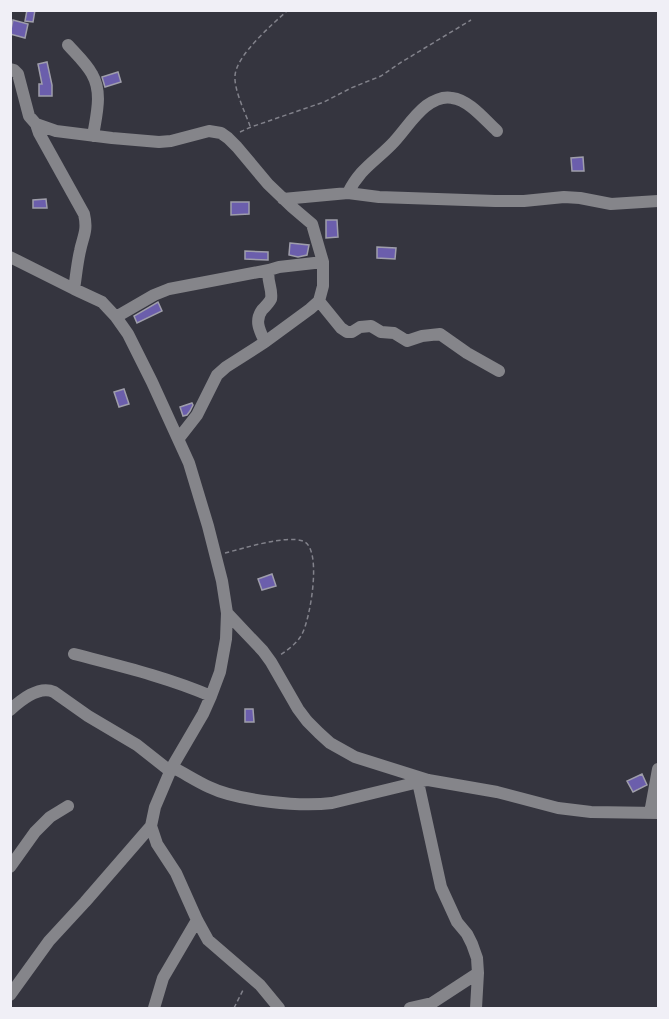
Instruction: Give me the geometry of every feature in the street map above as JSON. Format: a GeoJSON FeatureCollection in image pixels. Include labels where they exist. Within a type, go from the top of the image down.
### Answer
{"type":"FeatureCollection","features":[{"type":"Feature","properties":{"kind":"street"},"geometry":{"type":"LineString","coordinates":[[68,45],[86,65],[95,81],[98,95],[93,136]]}},
{"type":"Feature","properties":{"kind":"street"},"geometry":{"type":"LineString","coordinates":[[10,69],[18,74],[29,116],[36,124],[84,214],[85,234],[80,248],[74,289]]}},
{"type":"Feature","properties":{"kind":"street"},"geometry":{"type":"LineString","coordinates":[[348,194],[354,181],[364,169],[391,146],[419,112],[435,101],[444,98],[460,100],[496,130]]}},
{"type":"Feature","properties":{"kind":"street"},"geometry":{"type":"LineString","coordinates":[[36,124],[56,131],[135,141],[171,141],[216,131],[228,138],[283,199],[312,224],[323,262],[323,286],[319,301],[217,375],[197,415],[179,438]]}},
{"type":"Feature","properties":{"kind":"street"},"geometry":{"type":"LineString","coordinates":[[283,199],[348,194],[483,201],[524,201],[564,197],[611,204],[658,201]]}},
{"type":"Feature","properties":{"kind":"street"},"geometry":{"type":"LineString","coordinates":[[10,256],[102,302],[116,317],[128,334],[179,438],[195,479],[222,581],[227,613],[224,654],[211,696],[171,769],[155,807],[151,826],[156,844],[176,873],[196,920],[208,939],[260,985],[279,1008]]}},
{"type":"Feature","properties":{"kind":"street"},"geometry":{"type":"LineString","coordinates":[[116,317],[169,289],[279,267],[323,262]]}},
{"type":"Feature","properties":{"kind":"street"},"geometry":{"type":"LineString","coordinates":[[265,342],[258,319],[271,299],[267,278],[269,270]]}},
{"type":"Feature","properties":{"kind":"street"},"geometry":{"type":"LineString","coordinates":[[319,301],[347,332],[371,326],[381,332],[394,333],[407,341],[440,334],[466,353],[499,371]]}},
{"type":"Feature","properties":{"kind":"street"},"geometry":{"type":"LineString","coordinates":[[227,613],[263,651],[298,709],[319,733],[330,743],[369,763],[423,781],[497,792],[571,810],[654,813],[658,769]]}},
{"type":"Feature","properties":{"kind":"street"},"geometry":{"type":"LineString","coordinates":[[74,654],[164,678],[211,696]]}},
{"type":"Feature","properties":{"kind":"street"},"geometry":{"type":"LineString","coordinates":[[10,710],[21,700],[48,689],[171,769],[227,794],[259,800],[297,804],[332,803],[423,781]]}},
{"type":"Feature","properties":{"kind":"street"},"geometry":{"type":"LineString","coordinates":[[423,781],[441,887],[457,922],[467,934],[477,958],[476,1008]]}},
{"type":"Feature","properties":{"kind":"street"},"geometry":{"type":"LineString","coordinates":[[10,867],[35,832],[68,806]]}},
{"type":"Feature","properties":{"kind":"street"},"geometry":{"type":"LineString","coordinates":[[10,995],[49,942],[151,826]]}},
{"type":"Feature","properties":{"kind":"street"},"geometry":{"type":"LineString","coordinates":[[154,1008],[163,978],[196,920]]}},
{"type":"Feature","properties":{"kind":"street"},"geometry":{"type":"LineString","coordinates":[[410,1008],[432,1003],[478,974]]}},
{"type":"Feature","properties":{"kind":"path"},"geometry":{"type":"LineString","coordinates":[[251,127],[237,90],[235,73],[241,59],[249,49],[288,10]]}},
{"type":"Feature","properties":{"kind":"path"},"geometry":{"type":"LineString","coordinates":[[228,138],[251,127],[324,102],[381,76],[471,20]]}},
{"type":"Feature","properties":{"kind":"path"},"geometry":{"type":"LineString","coordinates":[[214,555],[287,538],[305,541],[311,547],[315,572],[304,632],[297,642],[271,662]]}},
{"type":"Feature","properties":{"kind":"path"},"geometry":{"type":"LineString","coordinates":[[234,1008],[250,976]]}},
{"type":"Feature","properties":{"kind":"building"},"geometry":{"type":"Polygon","coordinates":[[[27,10],[35,10],[33,22],[25,21],[27,10]]]}},
{"type":"Feature","properties":{"kind":"building"},"geometry":{"type":"Polygon","coordinates":[[[13,20],[28,24],[25,38],[10,34],[13,20]]]}},
{"type":"Feature","properties":{"kind":"building"},"geometry":{"type":"Polygon","coordinates":[[[47,62],[52,96],[39,96],[39,84],[42,84],[38,64],[47,62]]]}},
{"type":"Feature","properties":{"kind":"building"},"geometry":{"type":"Polygon","coordinates":[[[118,72],[121,82],[105,87],[102,77],[118,72]]]}},
{"type":"Feature","properties":{"kind":"building"},"geometry":{"type":"Polygon","coordinates":[[[583,157],[584,171],[572,171],[571,158],[583,157]]]}},
{"type":"Feature","properties":{"kind":"building"},"geometry":{"type":"Polygon","coordinates":[[[46,199],[47,208],[33,208],[33,200],[46,199]]]}},
{"type":"Feature","properties":{"kind":"building"},"geometry":{"type":"Polygon","coordinates":[[[231,202],[249,202],[249,214],[231,215],[231,202]]]}},
{"type":"Feature","properties":{"kind":"building"},"geometry":{"type":"Polygon","coordinates":[[[326,220],[337,220],[338,237],[326,238],[326,220]]]}},
{"type":"Feature","properties":{"kind":"building"},"geometry":{"type":"Polygon","coordinates":[[[290,243],[309,245],[307,255],[298,257],[289,255],[290,243]]]}},
{"type":"Feature","properties":{"kind":"building"},"geometry":{"type":"Polygon","coordinates":[[[377,247],[396,248],[395,259],[377,258],[377,247]]]}},
{"type":"Feature","properties":{"kind":"building"},"geometry":{"type":"Polygon","coordinates":[[[245,251],[268,252],[268,260],[245,259],[245,251]]]}},
{"type":"Feature","properties":{"kind":"building"},"geometry":{"type":"Polygon","coordinates":[[[158,302],[162,311],[137,323],[134,316],[158,302]]]}},
{"type":"Feature","properties":{"kind":"building"},"geometry":{"type":"Polygon","coordinates":[[[124,389],[129,404],[119,407],[114,392],[124,389]]]}},
{"type":"Feature","properties":{"kind":"building"},"geometry":{"type":"Polygon","coordinates":[[[192,403],[190,411],[183,416],[180,407],[192,403]]]}},
{"type":"Feature","properties":{"kind":"building"},"geometry":{"type":"Polygon","coordinates":[[[272,574],[276,586],[262,590],[258,579],[272,574]]]}},
{"type":"Feature","properties":{"kind":"building"},"geometry":{"type":"Polygon","coordinates":[[[245,709],[253,709],[254,722],[245,722],[245,709]]]}},
{"type":"Feature","properties":{"kind":"building"},"geometry":{"type":"Polygon","coordinates":[[[642,774],[647,785],[633,792],[627,781],[642,774]]]}}]}
